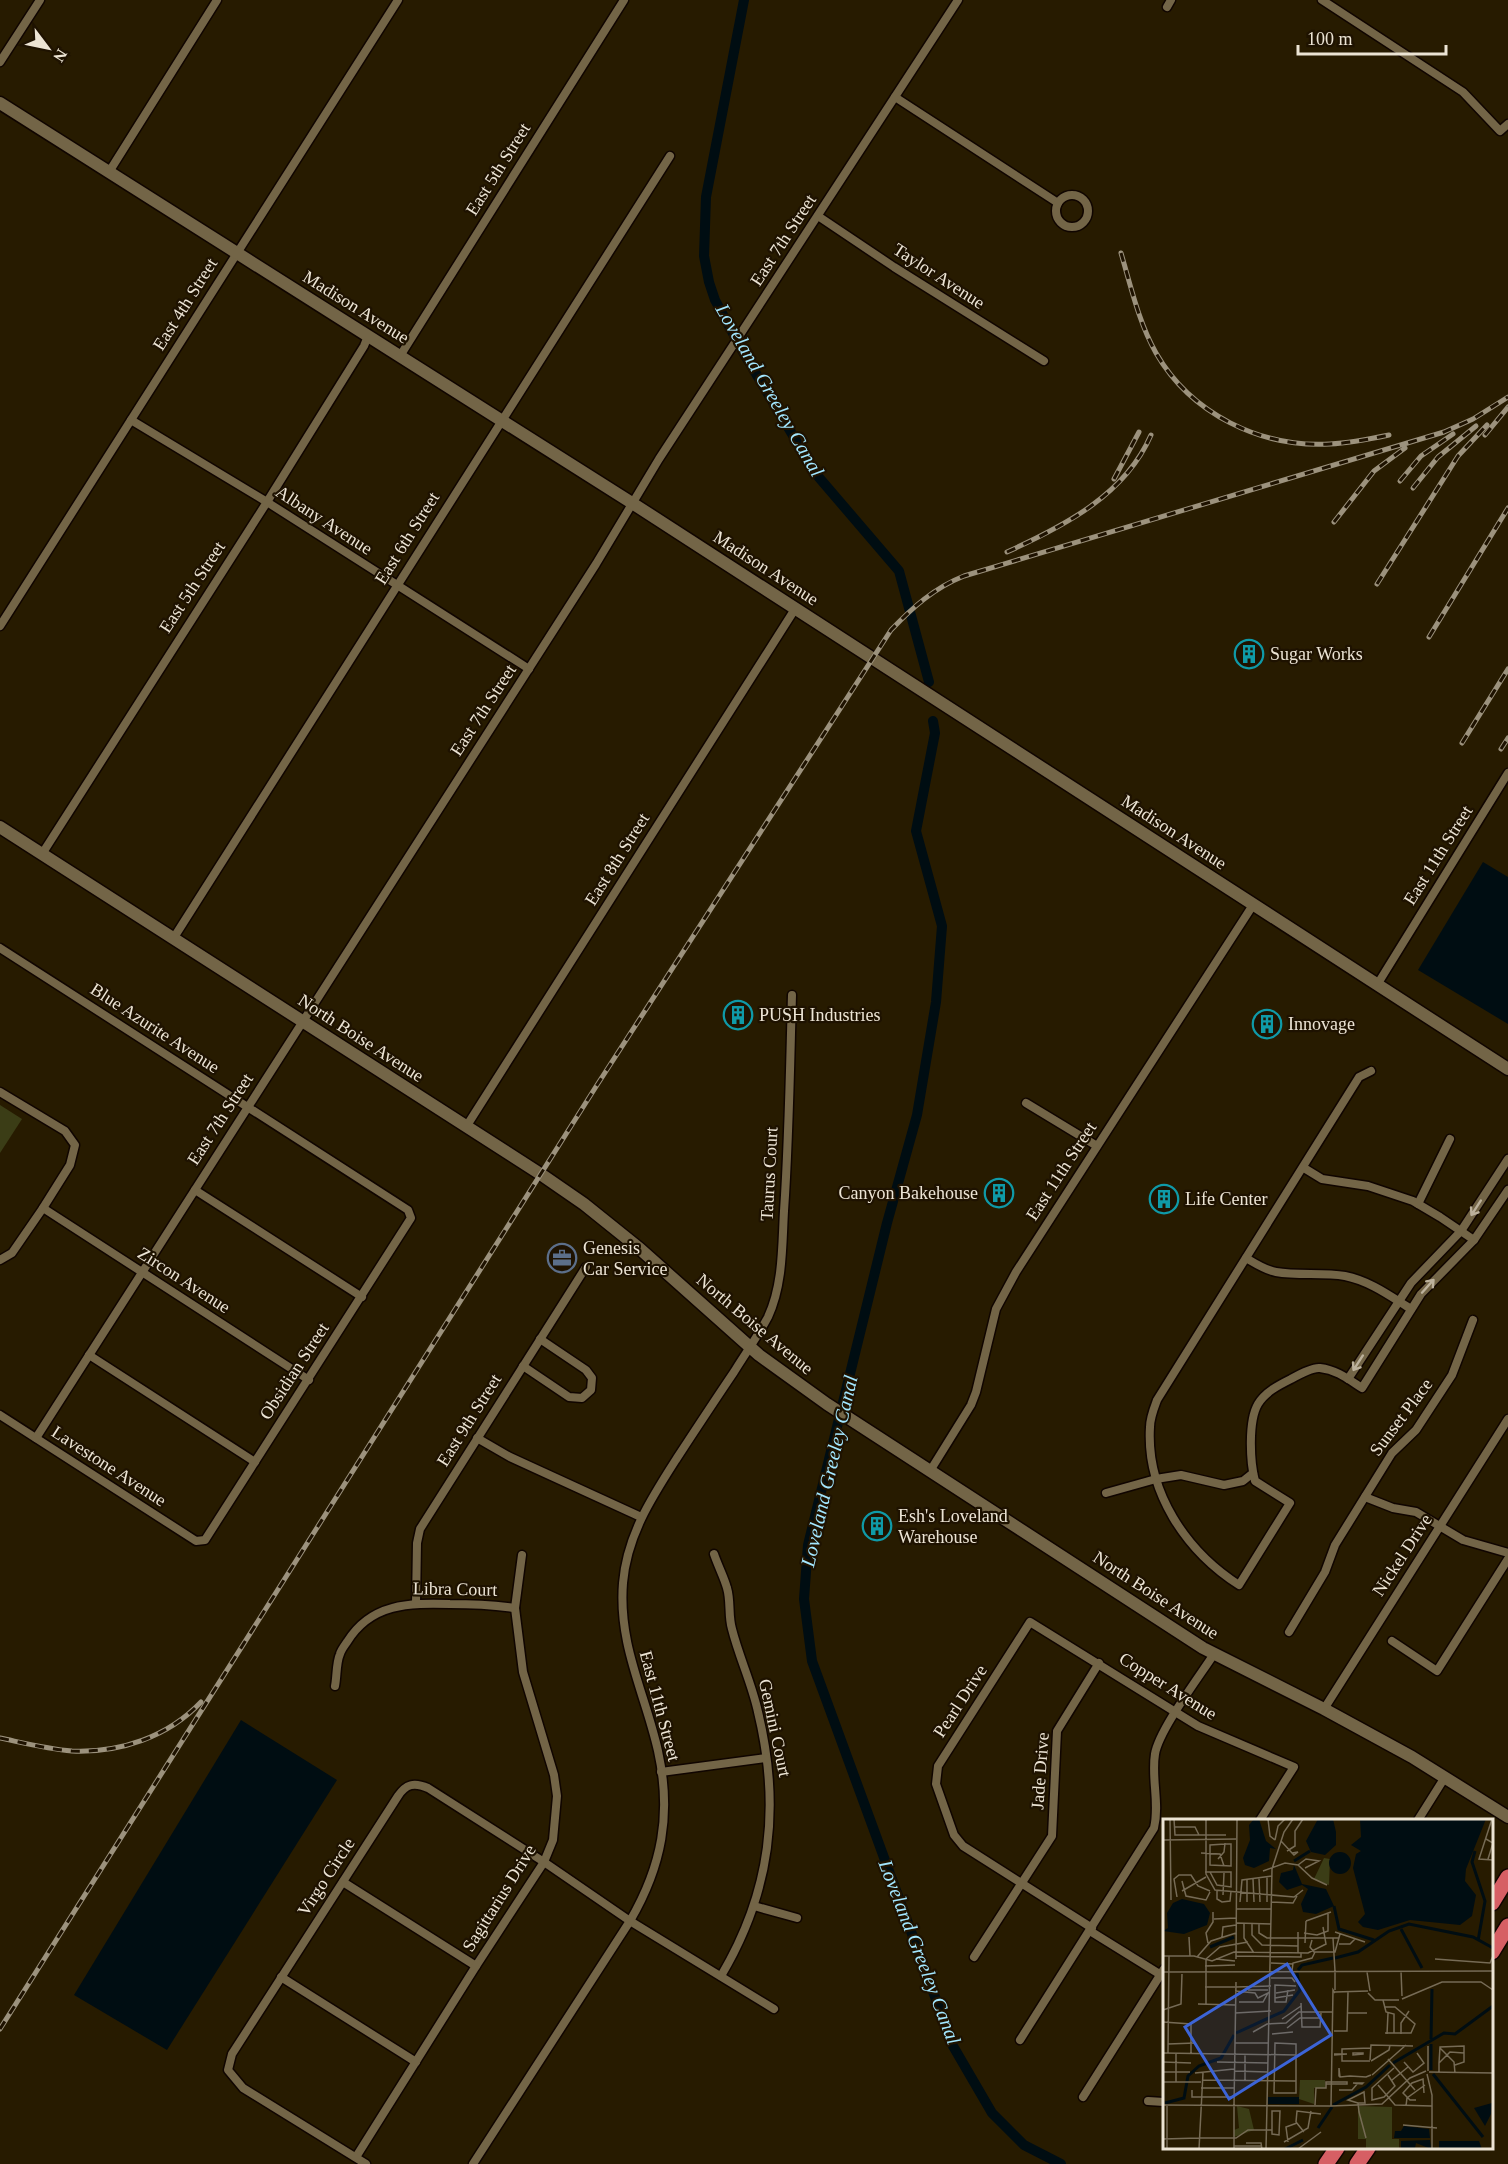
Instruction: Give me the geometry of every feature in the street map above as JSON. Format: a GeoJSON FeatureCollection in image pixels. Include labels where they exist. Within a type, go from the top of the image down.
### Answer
{"type":"FeatureCollection","features":[{"type":"Feature","properties":{"kind":"highway"},"geometry":{"type":"LineString","coordinates":[[1493,1900],[1508,1877]]}},
{"type":"Feature","properties":{"kind":"highway"},"geometry":{"type":"LineString","coordinates":[[1493,1949],[1508,1926]]}},
{"type":"Feature","properties":{"kind":"highway"},"geometry":{"type":"LineString","coordinates":[[1357,2164],[1367,2149]]}},
{"type":"Feature","properties":{"kind":"street"},"geometry":{"type":"LineString","coordinates":[[0,62],[40,0]]}},
{"type":"Feature","properties":{"kind":"street"},"geometry":{"type":"LineString","coordinates":[[109,172],[217,0]]}},
{"type":"Feature","properties":{"kind":"street","name":"East 4th Street"},"geometry":{"type":"LineString","coordinates":[[0,626],[398,0]]}},
{"type":"Feature","properties":{"kind":"street","name":"East 5th Street"},"geometry":{"type":"LineString","coordinates":[[400,356],[624,0]]}},
{"type":"Feature","properties":{"kind":"street","name":"East 7th Street"},"geometry":{"type":"LineString","coordinates":[[36,1438],[596,564],[632,503],[958,0]]}},
{"type":"Feature","properties":{"kind":"street"},"geometry":{"type":"LineString","coordinates":[[1322,0],[1463,92],[1500,131],[1508,124]]}},
{"type":"Feature","properties":{"kind":"street"},"geometry":{"type":"LineString","coordinates":[[895,97],[1058,204]]}},
{"type":"Feature","properties":{"kind":"street","name":"Madison Avenue"},"geometry":{"type":"LineString","coordinates":[[0,103],[632,503],[1508,1069]]}},
{"type":"Feature","properties":{"kind":"street","name":"East 6th Street"},"geometry":{"type":"LineString","coordinates":[[173,939],[670,156]]}},
{"type":"Feature","properties":{"kind":"street","name":"Taylor Avenue"},"geometry":{"type":"LineString","coordinates":[[818,216],[1044,361]]}},
{"type":"Feature","properties":{"kind":"street","name":"East 5th Street"},"geometry":{"type":"LineString","coordinates":[[42,854],[267,502],[368,336]]}},
{"type":"Feature","properties":{"kind":"street","name":"Albany Avenue"},"geometry":{"type":"LineString","coordinates":[[131,420],[267,502],[529,669]]}},
{"type":"Feature","properties":{"kind":"street","name":"East 8th Street"},"geometry":{"type":"LineString","coordinates":[[466,1127],[795,609]]}},
{"type":"Feature","properties":{"kind":"street","name":"East 11th Street"},"geometry":{"type":"LineString","coordinates":[[1377,985],[1508,774]]}},
{"type":"Feature","properties":{"kind":"street","name":"North Boise Avenue"},"geometry":{"type":"LineString","coordinates":[[0,827],[584,1204],[640,1249],[750,1347],[827,1404],[1214,1654],[1324,1709],[1445,1777],[1508,1817]]}},
{"type":"Feature","properties":{"kind":"street","name":"East 11th Street"},"geometry":{"type":"LineString","coordinates":[[930,1471],[971,1405],[999,1300],[1253,905]]}},
{"type":"Feature","properties":{"kind":"street","name":"Blue Azurite Avenue"},"geometry":{"type":"LineString","coordinates":[[0,948],[408,1210],[411,1215]]}},
{"type":"Feature","properties":{"kind":"street","name":"Taurus Court"},"geometry":{"type":"LineString","coordinates":[[750,1347],[777,1293],[780,1271],[786,1186],[792,994]]}},
{"type":"Feature","properties":{"kind":"street"},"geometry":{"type":"LineString","coordinates":[[1371,1071],[1359,1077],[1157,1400],[1150,1425],[1150,1451],[1156,1479],[1163,1501],[1180,1530],[1205,1560],[1239,1585],[1290,1503],[1255,1481],[1251,1464],[1251,1435],[1257,1405],[1271,1390],[1294,1377],[1317,1368],[1338,1372],[1362,1388],[1411,1309],[1430,1284],[1474,1240],[1508,1190]]}},
{"type":"Feature","properties":{"kind":"street"},"geometry":{"type":"LineString","coordinates":[[0,1092],[65,1131],[75,1145],[70,1165],[43,1208],[12,1253],[1,1260]]}},
{"type":"Feature","properties":{"kind":"street"},"geometry":{"type":"LineString","coordinates":[[1026,1103],[1097,1146]]}},
{"type":"Feature","properties":{"kind":"street"},"geometry":{"type":"LineString","coordinates":[[1418,1204],[1450,1139]]}},
{"type":"Feature","properties":{"kind":"street"},"geometry":{"type":"LineString","coordinates":[[1348,1379],[1398,1301],[1418,1275],[1461,1231],[1508,1159]]}},
{"type":"Feature","properties":{"kind":"street"},"geometry":{"type":"LineString","coordinates":[[1304,1168],[1322,1179],[1368,1186],[1418,1204],[1474,1240]]}},
{"type":"Feature","properties":{"kind":"street"},"geometry":{"type":"LineString","coordinates":[[195,1190],[362,1297]]}},
{"type":"Feature","properties":{"kind":"street","name":"Zircon Avenue"},"geometry":{"type":"LineString","coordinates":[[43,1208],[309,1380]]}},
{"type":"Feature","properties":{"kind":"street","name":"Obsidian Street"},"geometry":{"type":"LineString","coordinates":[[201,1541],[207,1537],[309,1380],[411,1221],[411,1215]]}},
{"type":"Feature","properties":{"kind":"street"},"geometry":{"type":"LineString","coordinates":[[1246,1258],[1263,1268],[1276,1272],[1344,1276],[1364,1282],[1411,1309]]}},
{"type":"Feature","properties":{"kind":"street","name":"East 9th Street"},"geometry":{"type":"LineString","coordinates":[[416,1603],[417,1543],[420,1529],[586,1267]]}},
{"type":"Feature","properties":{"kind":"street","name":"Sunset Place"},"geometry":{"type":"LineString","coordinates":[[1288,1632],[1325,1572],[1335,1545],[1392,1453],[1416,1430],[1452,1375],[1473,1320]]}},
{"type":"Feature","properties":{"kind":"street"},"geometry":{"type":"LineString","coordinates":[[523,1366],[569,1397],[582,1398],[591,1390],[592,1378],[586,1370],[540,1339]]}},
{"type":"Feature","properties":{"kind":"street","name":"East 11th Street"},"geometry":{"type":"LineString","coordinates":[[473,2164],[630,1921],[651,1880],[663,1832],[661,1772],[658,1750],[626,1645],[623,1581],[641,1516],[649,1501],[750,1347]]}},
{"type":"Feature","properties":{"kind":"street"},"geometry":{"type":"LineString","coordinates":[[89,1355],[255,1462]]}},
{"type":"Feature","properties":{"kind":"street","name":"Lavestone Avenue"},"geometry":{"type":"LineString","coordinates":[[0,1415],[196,1541],[201,1541]]}},
{"type":"Feature","properties":{"kind":"street","name":"Nickel Drive"},"geometry":{"type":"LineString","coordinates":[[1324,1709],[1508,1419]]}},
{"type":"Feature","properties":{"kind":"street"},"geometry":{"type":"LineString","coordinates":[[477,1438],[510,1457],[641,1516]]}},
{"type":"Feature","properties":{"kind":"street"},"geometry":{"type":"LineString","coordinates":[[1106,1493],[1156,1479],[1182,1475],[1224,1485],[1243,1480],[1253,1473]]}},
{"type":"Feature","properties":{"kind":"street"},"geometry":{"type":"LineString","coordinates":[[1365,1497],[1393,1508],[1416,1512],[1462,1540],[1508,1553]]}},
{"type":"Feature","properties":{"kind":"street","name":"Gemini Court"},"geometry":{"type":"LineString","coordinates":[[714,1554],[728,1590],[731,1628],[758,1710],[771,1788],[766,1865],[754,1906],[734,1954],[721,1976]]}},
{"type":"Feature","properties":{"kind":"street","name":"Sagittarius Drive"},"geometry":{"type":"LineString","coordinates":[[356,2157],[544,1862],[553,1840],[557,1796],[554,1775],[523,1672],[515,1608],[522,1556]]}},
{"type":"Feature","properties":{"kind":"street"},"geometry":{"type":"LineString","coordinates":[[1392,1641],[1437,1671],[1508,1559]]}},
{"type":"Feature","properties":{"kind":"street","name":"Libra Court"},"geometry":{"type":"LineString","coordinates":[[335,1686],[340,1654],[358,1627],[380,1612],[416,1603],[489,1604],[515,1608]]}},
{"type":"Feature","properties":{"kind":"street","name":"Copper Avenue"},"geometry":{"type":"LineString","coordinates":[[1030,1622],[1212,1733],[1294,1767],[1261,1819]]}},
{"type":"Feature","properties":{"kind":"street","name":"Pearl Drive"},"geometry":{"type":"LineString","coordinates":[[1030,1622],[938,1766],[936,1784],[954,1835],[963,1846],[1091,1929],[1163,1972]]}},
{"type":"Feature","properties":{"kind":"street"},"geometry":{"type":"LineString","coordinates":[[1020,2040],[1155,1828],[1157,1819],[1154,1766],[1158,1742],[1214,1654]]}},
{"type":"Feature","properties":{"kind":"street","name":"Jade Drive"},"geometry":{"type":"LineString","coordinates":[[974,1958],[1052,1836],[1057,1731],[1099,1663]]}},
{"type":"Feature","properties":{"kind":"street"},"geometry":{"type":"LineString","coordinates":[[661,1772],[766,1758]]}},
{"type":"Feature","properties":{"kind":"street"},"geometry":{"type":"LineString","coordinates":[[1419,1819],[1445,1777]]}},
{"type":"Feature","properties":{"kind":"street","name":"Virgo Circle"},"geometry":{"type":"LineString","coordinates":[[366,2164],[243,2088],[228,2070],[232,2054],[281,1977],[402,1790],[412,1784],[428,1788],[544,1862],[630,1921],[774,2009]]}},
{"type":"Feature","properties":{"kind":"street"},"geometry":{"type":"LineString","coordinates":[[343,1882],[476,1966]]}},
{"type":"Feature","properties":{"kind":"street"},"geometry":{"type":"LineString","coordinates":[[754,1906],[797,1918]]}},
{"type":"Feature","properties":{"kind":"street"},"geometry":{"type":"LineString","coordinates":[[1083,2097],[1163,1972]]}},
{"type":"Feature","properties":{"kind":"street"},"geometry":{"type":"LineString","coordinates":[[281,1977],[416,2062]]}},
{"type":"Feature","properties":{"kind":"street"},"geometry":{"type":"LineString","coordinates":[[1148,2101],[1163,2102]]}},
{"type":"Feature","properties":{"kind":"green space"},"geometry":{"type":"Polygon","coordinates":[[[0,1105],[22,1119],[0,1153],[0,1105]]]}},
{"type":"Feature","properties":{"kind":"shaded area"},"geometry":{"type":"Polygon","coordinates":[[[1483,862],[1508,877],[1508,1024],[1418,970],[1483,862]]]}},
{"type":"Feature","properties":{"kind":"shaded area"},"geometry":{"type":"Polygon","coordinates":[[[241,1720],[337,1780],[167,2050],[74,1995],[241,1720]]]}},
{"type":"Feature","properties":{"kind":"waterway","name":"Loveland Greeley Canal"},"geometry":{"type":"LineString","coordinates":[[744,0],[706,197],[704,256],[709,282],[715,300],[743,352],[816,474],[899,571],[929,682]]}},
{"type":"Feature","properties":{"kind":"waterway","name":"Loveland Greeley Canal"},"geometry":{"type":"LineString","coordinates":[[933,721],[935,733],[916,831],[942,926],[936,1002],[917,1115],[887,1223],[808,1545],[804,1599],[812,1661],[953,2046],[992,2113],[1024,2145],[1061,2164]]}},
{"type":"Feature","properties":{"kind":"railway"},"geometry":{"type":"LineString","coordinates":[[1121,253],[1140,317],[1156,353],[1188,394],[1208,410],[1254,433],[1304,444],[1345,443],[1389,435]]}},
{"type":"Feature","properties":{"kind":"railway"},"geometry":{"type":"LineString","coordinates":[[0,2029],[597,1085],[891,630],[924,599],[964,576],[1444,432],[1473,419],[1508,397]]}},
{"type":"Feature","properties":{"kind":"railway"},"geometry":{"type":"LineString","coordinates":[[1485,435],[1508,407]]}},
{"type":"Feature","properties":{"kind":"railway"},"geometry":{"type":"LineString","coordinates":[[1377,584],[1458,456],[1487,425]]}},
{"type":"Feature","properties":{"kind":"railway"},"geometry":{"type":"LineString","coordinates":[[1413,488],[1438,457],[1476,426]]}},
{"type":"Feature","properties":{"kind":"railway"},"geometry":{"type":"LineString","coordinates":[[1114,479],[1139,432]]}},
{"type":"Feature","properties":{"kind":"railway"},"geometry":{"type":"LineString","coordinates":[[1400,481],[1421,456],[1453,434]]}},
{"type":"Feature","properties":{"kind":"railway"},"geometry":{"type":"LineString","coordinates":[[1007,552],[1071,519],[1109,492],[1126,475],[1140,456],[1151,435]]}},
{"type":"Feature","properties":{"kind":"railway"},"geometry":{"type":"LineString","coordinates":[[1334,522],[1374,471],[1405,448]]}},
{"type":"Feature","properties":{"kind":"railway"},"geometry":{"type":"LineString","coordinates":[[1429,637],[1508,508]]}},
{"type":"Feature","properties":{"kind":"railway"},"geometry":{"type":"LineString","coordinates":[[1462,743],[1508,669]]}},
{"type":"Feature","properties":{"kind":"railway"},"geometry":{"type":"LineString","coordinates":[[1501,749],[1508,738]]}},
{"type":"Feature","properties":{"kind":"railway"},"geometry":{"type":"LineString","coordinates":[[0,1738],[72,1751],[125,1746],[174,1725],[201,1702]]}},
{"type":"Feature","properties":{"kind":"place","name":"Sugar Works"},"geometry":{"type":"Point","coordinates":[1249,654]}},
{"type":"Feature","properties":{"kind":"place","name":"PUSH Industries"},"geometry":{"type":"Point","coordinates":[738,1015]}},
{"type":"Feature","properties":{"kind":"place","name":"Innovage"},"geometry":{"type":"Point","coordinates":[1267,1024]}},
{"type":"Feature","properties":{"kind":"place","name":"Canyon Bakehouse"},"geometry":{"type":"Point","coordinates":[999,1193]}},
{"type":"Feature","properties":{"kind":"place","name":"Life Center"},"geometry":{"type":"Point","coordinates":[1164,1199]}},
{"type":"Feature","properties":{"kind":"place","name":"Genesis Car Service"},"geometry":{"type":"Point","coordinates":[562,1258]}},
{"type":"Feature","properties":{"kind":"place","name":"Esh's Loveland Warehouse"},"geometry":{"type":"Point","coordinates":[877,1526]}}]}
